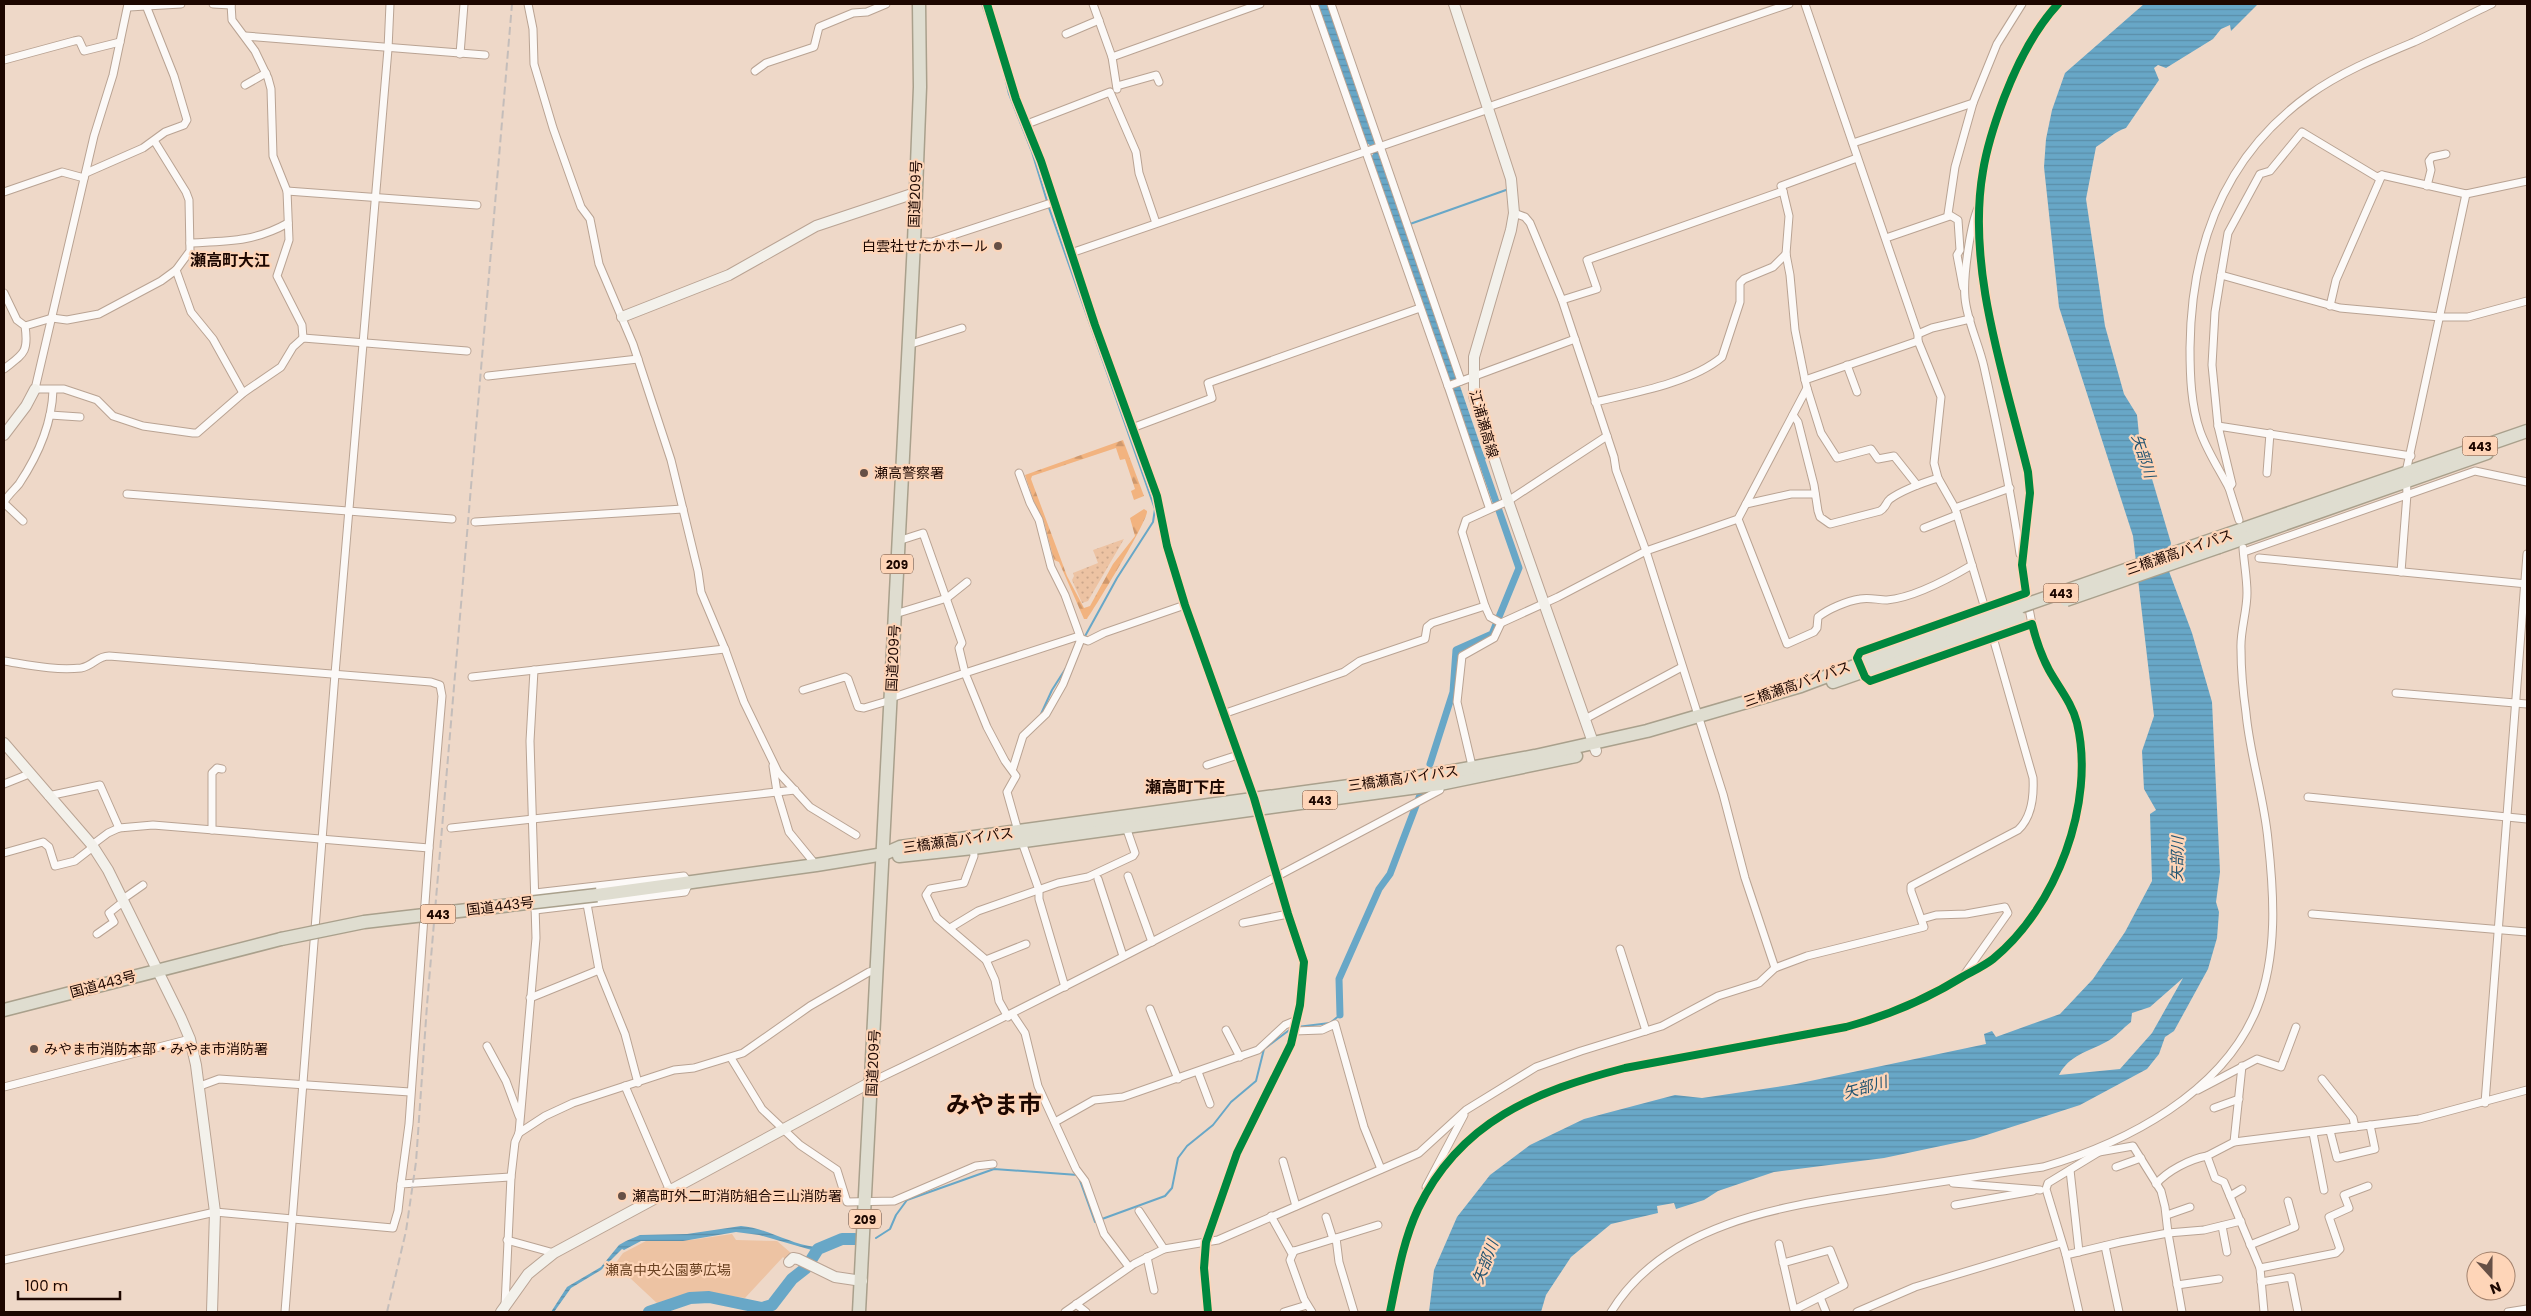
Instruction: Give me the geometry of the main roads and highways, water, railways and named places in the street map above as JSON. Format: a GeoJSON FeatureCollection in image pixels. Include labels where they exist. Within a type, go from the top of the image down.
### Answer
{"type":"FeatureCollection","features":[{"type":"Feature","properties":{"kind":"highway","name":"国道209号"},"geometry":{"type":"LineString","coordinates":[[859,1312],[914,242],[920,87],[919,4]]}},
{"type":"Feature","properties":{"kind":"highway","name":"三橋瀬高バイパス"},"geometry":{"type":"LineString","coordinates":[[2407,483],[2527,431]]}},
{"type":"Feature","properties":{"kind":"highway","name":"三橋瀬高バイパス"},"geometry":{"type":"LineString","coordinates":[[884,854],[898,856],[973,848],[1019,836],[1473,773],[1595,747],[1699,720],[1860,668],[2218,543],[2407,483],[2527,438]]}},
{"type":"Feature","properties":{"kind":"highway","name":"三橋瀬高バイパス"},"geometry":{"type":"LineString","coordinates":[[884,854],[900,847],[1126,826],[1256,804],[1440,784],[1473,773]]}},
{"type":"Feature","properties":{"kind":"highway","name":"国道443号"},"geometry":{"type":"LineString","coordinates":[[4,1010],[281,939],[364,922],[689,883],[884,854]]}},
{"type":"Feature","properties":{"kind":"water"},"geometry":{"type":"Polygon","coordinates":[[[1318,4],[1328,4],[1376,141],[1374,142],[1378,153],[1380,153],[1486,459],[1477,462],[1370,156],[1373,155],[1369,144],[1366,145],[1318,4]]]}},
{"type":"Feature","properties":{"kind":"water","name":"矢部川"},"geometry":{"type":"Polygon","coordinates":[[[2144,4],[2258,4],[2231,31],[2230,25],[2221,29],[2213,39],[2166,68],[2158,65],[2154,68],[2159,80],[2126,128],[2096,147],[2086,199],[2105,326],[2124,394],[2137,415],[2139,435],[2171,543],[2167,566],[2192,633],[2212,702],[2220,872],[2216,902],[2219,912],[2217,938],[2208,969],[2174,1031],[2165,1037],[2159,1054],[2147,1069],[2080,1105],[1974,1139],[1884,1158],[1774,1172],[1718,1191],[1704,1200],[1676,1209],[1674,1203],[1657,1206],[1658,1213],[1611,1224],[1571,1257],[1546,1295],[1541,1312],[1429,1312],[1434,1270],[1457,1217],[1490,1175],[1530,1145],[1584,1119],[1675,1095],[1702,1098],[1796,1084],[1986,1044],[1984,1034],[1992,1031],[1996,1037],[2060,1014],[2093,979],[2125,932],[2152,881],[2150,814],[2156,810],[2144,789],[2142,751],[2154,716],[2133,536],[2059,307],[2044,167],[2046,139],[2052,110],[2065,73],[2144,4]],[[2183,978],[2150,1007],[2132,1013],[2131,1022],[2113,1038],[2074,1058],[2063,1068],[2059,1075],[2120,1069],[2152,1033],[2183,978]]]}},
{"type":"Feature","properties":{"kind":"water"},"geometry":{"type":"Polygon","coordinates":[[[741,1226],[751,1227],[796,1243],[815,1247],[815,1251],[759,1235],[736,1232],[683,1241],[641,1241],[624,1250],[622,1249],[601,1270],[571,1288],[554,1312],[551,1312],[567,1287],[601,1267],[619,1245],[626,1241],[640,1235],[687,1234],[741,1226]]]}},
{"type":"Feature","properties":{"kind":"waterway"},"geometry":{"type":"LineString","coordinates":[[982,4],[997,47]]}},
{"type":"Feature","properties":{"kind":"waterway"},"geometry":{"type":"LineString","coordinates":[[1004,73],[1009,94],[1032,152],[1047,201]]}},
{"type":"Feature","properties":{"kind":"waterway"},"geometry":{"type":"LineString","coordinates":[[1410,224],[1506,190]]}},
{"type":"Feature","properties":{"kind":"waterway"},"geometry":{"type":"LineString","coordinates":[[1048,205],[1155,509],[1153,522],[1117,578],[1084,638]]}},
{"type":"Feature","properties":{"kind":"waterway"},"geometry":{"type":"LineString","coordinates":[[1430,764],[1453,692],[1456,650],[1492,634],[1519,568],[1479,453]]}},
{"type":"Feature","properties":{"kind":"waterway"},"geometry":{"type":"LineString","coordinates":[[1041,714],[1052,690],[1066,668]]}},
{"type":"Feature","properties":{"kind":"waterway"},"geometry":{"type":"LineString","coordinates":[[1340,1015],[1339,979],[1379,889],[1390,874],[1420,795]]}},
{"type":"Feature","properties":{"kind":"waterway"},"geometry":{"type":"LineString","coordinates":[[1297,1027],[1330,1023],[1340,1015]]}},
{"type":"Feature","properties":{"kind":"waterway"},"geometry":{"type":"LineString","coordinates":[[1102,1219],[1165,1196],[1172,1188],[1178,1158],[1187,1146],[1213,1125],[1231,1102],[1256,1081],[1264,1049],[1292,1028]]}},
{"type":"Feature","properties":{"kind":"waterway"},"geometry":{"type":"LineString","coordinates":[[876,1238],[890,1229],[896,1215],[907,1200],[994,1169],[1078,1175],[1095,1222],[1098,1221]]}},
{"type":"Feature","properties":{"kind":"waterway"},"geometry":{"type":"LineString","coordinates":[[649,1312],[690,1298],[709,1297],[762,1308],[772,1305],[792,1279],[806,1268],[818,1249],[842,1239],[855,1239]]}},
{"type":"Feature","properties":{"kind":"railway"},"geometry":{"type":"LineString","coordinates":[[387,1312],[406,1231],[416,1162],[427,1005],[512,4]]}},
{"type":"Feature","properties":{"kind":"place","name":"白雲社せたかホール"},"geometry":{"type":"Point","coordinates":[998,246]}},
{"type":"Feature","properties":{"kind":"place","name":"瀬高警察署"},"geometry":{"type":"Point","coordinates":[864,473]}},
{"type":"Feature","properties":{"kind":"place","name":"みやま市消防本部・みやま市消防署"},"geometry":{"type":"Point","coordinates":[34,1049]}},
{"type":"Feature","properties":{"kind":"place","name":"瀬高町外二町消防組合三山消防署"},"geometry":{"type":"Point","coordinates":[622,1196]}},
{"type":"Feature","properties":{"kind":"district","name":"瀬高町大江"},"geometry":{"type":"Point","coordinates":[230,260]}},
{"type":"Feature","properties":{"kind":"district","name":"瀬高町下庄"},"geometry":{"type":"Point","coordinates":[1185,787]}},
{"type":"Feature","properties":{"kind":"district","name":"みやま市"},"geometry":{"type":"Point","coordinates":[994,1104]}},
{"type":"Feature","properties":{"kind":"park label","name":"瀬高中央公園夢広場"},"geometry":{"type":"Point","coordinates":[668,1270]}}]}
